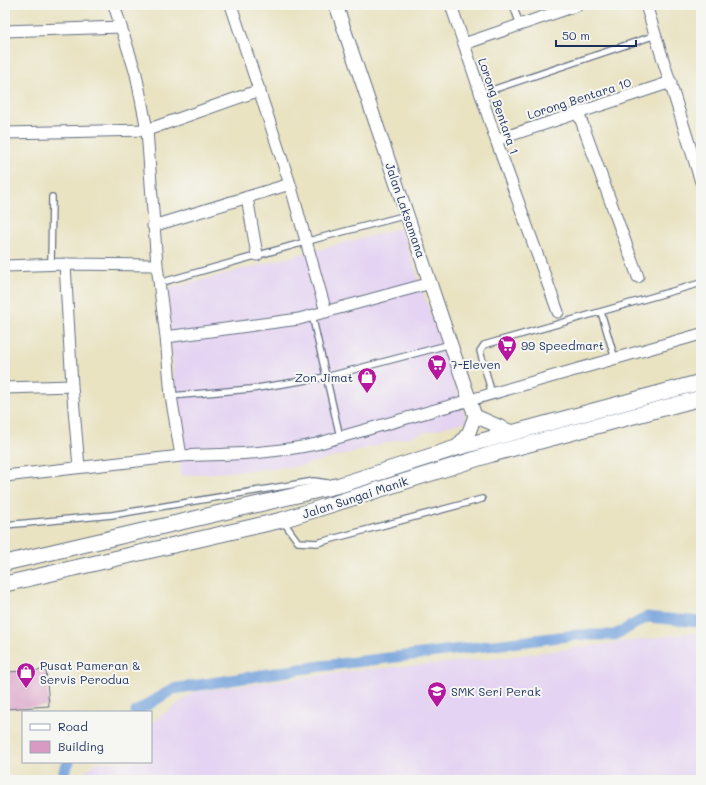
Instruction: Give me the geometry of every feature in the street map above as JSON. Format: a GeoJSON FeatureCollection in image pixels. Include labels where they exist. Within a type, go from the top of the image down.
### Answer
{"type":"FeatureCollection","features":[{"type":"Feature","properties":{"kind":"main road","name":"Jalan Sungai Manik"},"geometry":{"type":"LineString","coordinates":[[5,564],[340,485],[456,448],[701,382]]}},
{"type":"Feature","properties":{"kind":"main road","name":"Jalan Sungai Manik"},"geometry":{"type":"LineString","coordinates":[[5,584],[282,520],[492,454],[701,398]]}},
{"type":"Feature","properties":{"kind":"street"},"geometry":{"type":"LineString","coordinates":[[114,5],[136,74],[147,130],[153,226],[166,337],[171,396],[180,456]]}},
{"type":"Feature","properties":{"kind":"street"},"geometry":{"type":"LineString","coordinates":[[231,5],[290,184],[326,312]]}},
{"type":"Feature","properties":{"kind":"street","name":"Jalan Laksamana"},"geometry":{"type":"LineString","coordinates":[[336,5],[471,400],[475,416]]}},
{"type":"Feature","properties":{"kind":"street","name":"Lorong Bentara 1"},"geometry":{"type":"LineString","coordinates":[[450,5],[496,140],[558,312]]}},
{"type":"Feature","properties":{"kind":"street"},"geometry":{"type":"LineString","coordinates":[[464,44],[520,25],[565,7],[578,5]]}},
{"type":"Feature","properties":{"kind":"street"},"geometry":{"type":"LineString","coordinates":[[646,5],[701,182]]}},
{"type":"Feature","properties":{"kind":"street"},"geometry":{"type":"LineString","coordinates":[[5,31],[121,27]]}},
{"type":"Feature","properties":{"kind":"street","name":"Lorong Bentara 10"},"geometry":{"type":"LineString","coordinates":[[496,140],[671,82]]}},
{"type":"Feature","properties":{"kind":"street"},"geometry":{"type":"LineString","coordinates":[[5,133],[147,130],[260,90]]}},
{"type":"Feature","properties":{"kind":"street"},"geometry":{"type":"LineString","coordinates":[[578,112],[638,277]]}},
{"type":"Feature","properties":{"kind":"street"},"geometry":{"type":"LineString","coordinates":[[153,226],[290,184]]}},
{"type":"Feature","properties":{"kind":"street"},"geometry":{"type":"LineString","coordinates":[[247,197],[257,255]]}},
{"type":"Feature","properties":{"kind":"street"},"geometry":{"type":"LineString","coordinates":[[5,266],[51,264],[157,265]]}},
{"type":"Feature","properties":{"kind":"street"},"geometry":{"type":"LineString","coordinates":[[65,264],[72,386],[79,467]]}},
{"type":"Feature","properties":{"kind":"street"},"geometry":{"type":"LineString","coordinates":[[166,337],[272,323],[312,315],[431,283]]}},
{"type":"Feature","properties":{"kind":"street"},"geometry":{"type":"LineString","coordinates":[[5,476],[180,456],[294,449],[701,334]]}},
{"type":"Feature","properties":{"kind":"street"},"geometry":{"type":"LineString","coordinates":[[5,388],[72,386]]}},
{"type":"Feature","properties":{"kind":"street"},"geometry":{"type":"LineString","coordinates":[[456,448],[469,432],[475,416],[514,433]]}},
{"type":"Feature","properties":{"kind":"lane"},"geometry":{"type":"LineString","coordinates":[[513,5],[520,25]]}},
{"type":"Feature","properties":{"kind":"lane"},"geometry":{"type":"LineString","coordinates":[[480,94],[656,35]]}},
{"type":"Feature","properties":{"kind":"lane"},"geometry":{"type":"LineString","coordinates":[[51,264],[52,197]]}},
{"type":"Feature","properties":{"kind":"lane"},"geometry":{"type":"LineString","coordinates":[[159,283],[408,215]]}},
{"type":"Feature","properties":{"kind":"lane"},"geometry":{"type":"LineString","coordinates":[[492,394],[480,351],[481,347],[701,283]]}},
{"type":"Feature","properties":{"kind":"lane"},"geometry":{"type":"LineString","coordinates":[[601,312],[615,359]]}},
{"type":"Feature","properties":{"kind":"lane"},"geometry":{"type":"LineString","coordinates":[[312,315],[340,437]]}},
{"type":"Feature","properties":{"kind":"lane"},"geometry":{"type":"LineString","coordinates":[[171,396],[251,389],[326,377],[452,344]]}},
{"type":"Feature","properties":{"kind":"lane"},"geometry":{"type":"LineString","coordinates":[[5,525],[112,515],[314,481],[340,485]]}},
{"type":"Feature","properties":{"kind":"lane"},"geometry":{"type":"LineString","coordinates":[[282,520],[298,542],[316,543],[482,499]]}},
{"type":"Feature","properties":{"kind":"shaded area"},"geometry":{"type":"Polygon","coordinates":[[[401,228],[467,421],[301,466],[181,476],[168,289],[401,228]]]}},
{"type":"Feature","properties":{"kind":"shaded area","name":"SMK Seri Perak"},"geometry":{"type":"Polygon","coordinates":[[[693,633],[701,636],[701,780],[73,780],[97,763],[152,763],[152,722],[194,692],[360,670],[490,659],[693,633]]]}},
{"type":"Feature","properties":{"kind":"building","name":"Pusat Pameran & Servis Perodua"},"geometry":{"type":"Polygon","coordinates":[[[46,670],[49,706],[5,709],[5,672],[46,670]]]}},
{"type":"Feature","properties":{"kind":"waterway"},"geometry":{"type":"LineString","coordinates":[[138,711],[173,689],[314,667],[576,635],[615,635],[647,617],[701,622]]}},
{"type":"Feature","properties":{"kind":"waterway"},"geometry":{"type":"LineString","coordinates":[[64,771],[68,763]]}},
{"type":"Feature","properties":{"kind":"place","name":"99 Speedmart"},"geometry":{"type":"Point","coordinates":[507,362]}},
{"type":"Feature","properties":{"kind":"place","name":"7-Eleven"},"geometry":{"type":"Point","coordinates":[437,381]}},
{"type":"Feature","properties":{"kind":"place","name":"Zon Jimat"},"geometry":{"type":"Point","coordinates":[367,394]}},
{"type":"Feature","properties":{"kind":"place","name":"Pusat Pameran & Servis Perodua"},"geometry":{"type":"Point","coordinates":[26,689]}},
{"type":"Feature","properties":{"kind":"place","name":"SMK Seri Perak"},"geometry":{"type":"Point","coordinates":[437,708]}}]}
